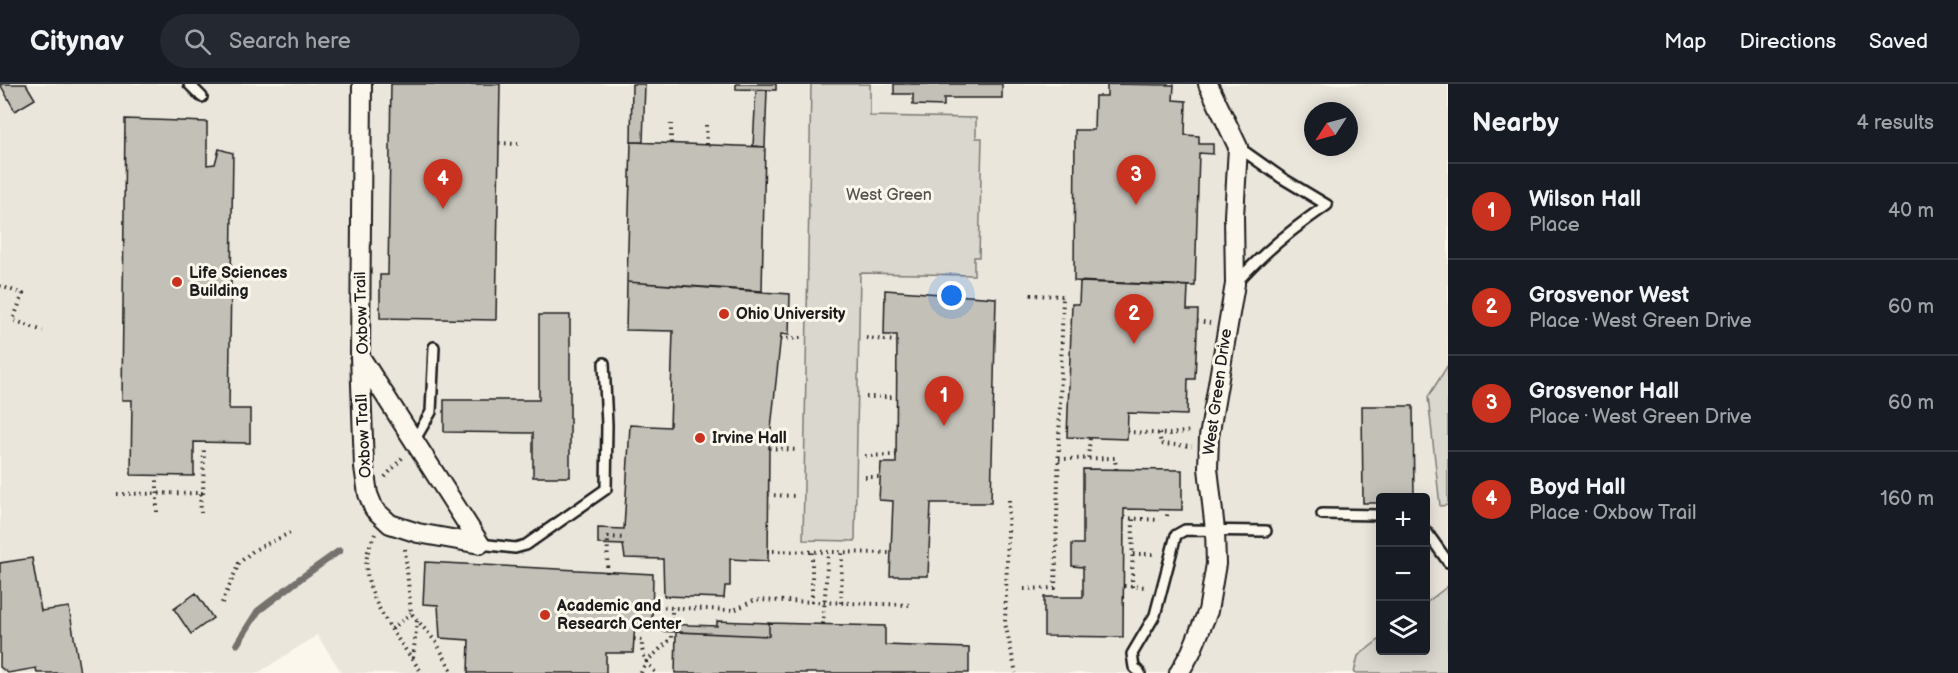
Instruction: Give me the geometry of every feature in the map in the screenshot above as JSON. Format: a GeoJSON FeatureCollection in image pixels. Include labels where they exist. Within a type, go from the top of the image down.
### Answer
{"type":"FeatureCollection","features":[{"type":"Feature","properties":{"kind":"street","name":"Oxbow Trail"},"geometry":{"type":"LineString","coordinates":[[362,84],[360,356],[480,544]]}},
{"type":"Feature","properties":{"kind":"street","name":"West Green Drive"},"geometry":{"type":"LineString","coordinates":[[1179,673],[1191,652],[1208,610],[1216,564],[1215,530],[1208,468],[1209,437],[1235,284],[1234,216],[1238,147],[1208,84]]}},
{"type":"Feature","properties":{"kind":"street","name":"Oxbow TraIl"},"geometry":{"type":"LineString","coordinates":[[360,356],[364,467],[368,494],[374,509],[382,518]]}},
{"type":"Feature","properties":{"kind":"street"},"geometry":{"type":"LineString","coordinates":[[382,518],[390,524],[418,534],[480,544]]}},
{"type":"Feature","properties":{"kind":"lane"},"geometry":{"type":"LineString","coordinates":[[189,84],[202,97]]}},
{"type":"Feature","properties":{"kind":"lane","name":"West Green Drive"},"geometry":{"type":"LineString","coordinates":[[1235,284],[1255,261],[1327,205],[1282,178],[1238,147]]}},
{"type":"Feature","properties":{"kind":"lane"},"geometry":{"type":"LineString","coordinates":[[414,441],[431,412],[434,348]]}},
{"type":"Feature","properties":{"kind":"lane"},"geometry":{"type":"LineString","coordinates":[[480,544],[515,548],[526,545],[606,489],[607,424],[604,363]]}},
{"type":"Feature","properties":{"kind":"lane"},"geometry":{"type":"LineString","coordinates":[[1322,514],[1376,515]]}},
{"type":"Feature","properties":{"kind":"lane"},"geometry":{"type":"LineString","coordinates":[[1140,673],[1134,667],[1132,654],[1155,615],[1176,534],[1185,530],[1266,531]]}},
{"type":"Feature","properties":{"kind":"lane"},"geometry":{"type":"LineString","coordinates":[[1430,538],[1448,562]]}},
{"type":"Feature","properties":{"kind":"path"},"geometry":{"type":"LineString","coordinates":[[671,124],[671,143]]}},
{"type":"Feature","properties":{"kind":"path"},"geometry":{"type":"LineString","coordinates":[[706,125],[706,144]]}},
{"type":"Feature","properties":{"kind":"path"},"geometry":{"type":"LineString","coordinates":[[499,143],[518,144]]}},
{"type":"Feature","properties":{"kind":"path"},"geometry":{"type":"LineString","coordinates":[[0,286],[23,294],[13,320],[43,331]]}},
{"type":"Feature","properties":{"kind":"path"},"geometry":{"type":"LineString","coordinates":[[1024,589],[1055,588],[1063,296],[1030,295]]}},
{"type":"Feature","properties":{"kind":"path"},"geometry":{"type":"LineString","coordinates":[[1197,321],[1210,323]]}},
{"type":"Feature","properties":{"kind":"path"},"geometry":{"type":"LineString","coordinates":[[781,339],[801,338]]}},
{"type":"Feature","properties":{"kind":"path"},"geometry":{"type":"LineString","coordinates":[[866,338],[896,341]]}},
{"type":"Feature","properties":{"kind":"path"},"geometry":{"type":"LineString","coordinates":[[866,397],[895,397]]}},
{"type":"Feature","properties":{"kind":"path"},"geometry":{"type":"LineString","coordinates":[[1127,432],[1170,434],[1193,431]]}},
{"type":"Feature","properties":{"kind":"path"},"geometry":{"type":"LineString","coordinates":[[1159,433],[1161,444],[1193,446]]}},
{"type":"Feature","properties":{"kind":"path"},"geometry":{"type":"LineString","coordinates":[[1170,434],[1177,444]]}},
{"type":"Feature","properties":{"kind":"path"},"geometry":{"type":"LineString","coordinates":[[1088,458],[1090,438]]}},
{"type":"Feature","properties":{"kind":"path"},"geometry":{"type":"LineString","coordinates":[[368,494],[377,487],[410,449],[414,441]]}},
{"type":"Feature","properties":{"kind":"path"},"geometry":{"type":"LineString","coordinates":[[117,494],[203,494],[204,447]]}},
{"type":"Feature","properties":{"kind":"path"},"geometry":{"type":"LineString","coordinates":[[769,448],[798,450]]}},
{"type":"Feature","properties":{"kind":"path"},"geometry":{"type":"LineString","coordinates":[[865,456],[896,455]]}},
{"type":"Feature","properties":{"kind":"path"},"geometry":{"type":"LineString","coordinates":[[1059,459],[1115,458],[1116,469]]}},
{"type":"Feature","properties":{"kind":"path"},"geometry":{"type":"LineString","coordinates":[[865,477],[880,477]]}},
{"type":"Feature","properties":{"kind":"path"},"geometry":{"type":"LineString","coordinates":[[157,479],[157,512]]}},
{"type":"Feature","properties":{"kind":"path"},"geometry":{"type":"LineString","coordinates":[[200,494],[201,513]]}},
{"type":"Feature","properties":{"kind":"path"},"geometry":{"type":"LineString","coordinates":[[768,495],[797,496]]}},
{"type":"Feature","properties":{"kind":"path"},"geometry":{"type":"LineString","coordinates":[[1009,500],[1005,623],[1016,673]]}},
{"type":"Feature","properties":{"kind":"path"},"geometry":{"type":"LineString","coordinates":[[1167,516],[1168,510]]}},
{"type":"Feature","properties":{"kind":"path"},"geometry":{"type":"LineString","coordinates":[[382,518],[367,554],[366,565],[372,592],[380,610],[422,673]]}},
{"type":"Feature","properties":{"kind":"path"},"geometry":{"type":"LineString","coordinates":[[1125,518],[1160,520]]}},
{"type":"Feature","properties":{"kind":"path"},"geometry":{"type":"LineString","coordinates":[[1132,587],[1133,518]]}},
{"type":"Feature","properties":{"kind":"path"},"geometry":{"type":"LineString","coordinates":[[222,603],[239,563],[254,550],[290,533]]}},
{"type":"Feature","properties":{"kind":"path"},"geometry":{"type":"LineString","coordinates":[[607,573],[608,537],[626,538]]}},
{"type":"Feature","properties":{"kind":"path"},"geometry":{"type":"LineString","coordinates":[[405,549],[411,613],[436,642],[453,673]]}},
{"type":"Feature","properties":{"kind":"path"},"geometry":{"type":"LineString","coordinates":[[768,551],[891,553]]}},
{"type":"Feature","properties":{"kind":"path"},"geometry":{"type":"LineString","coordinates":[[812,602],[813,552]]}},
{"type":"Feature","properties":{"kind":"path"},"geometry":{"type":"LineString","coordinates":[[823,624],[828,553]]}},
{"type":"Feature","properties":{"kind":"path"},"geometry":{"type":"LineString","coordinates":[[842,553],[842,603]]}},
{"type":"Feature","properties":{"kind":"path"},"geometry":{"type":"LineString","coordinates":[[1133,554],[1154,554]]}},
{"type":"Feature","properties":{"kind":"path"},"geometry":{"type":"LineString","coordinates":[[1124,586],[1148,587]]}},
{"type":"Feature","properties":{"kind":"path"},"geometry":{"type":"LineString","coordinates":[[652,607],[734,610],[755,600],[912,605]]}},
{"type":"Feature","properties":{"kind":"path"},"geometry":{"type":"LineString","coordinates":[[641,673],[646,662],[672,638],[672,608]]}},
{"type":"Feature","properties":{"kind":"path"},"geometry":{"type":"LineString","coordinates":[[392,629],[411,613]]}},
{"type":"Feature","properties":{"kind":"path"},"geometry":{"type":"LineString","coordinates":[[413,659],[417,620]]}},
{"type":"Feature","properties":{"kind":"path"},"geometry":{"type":"LineString","coordinates":[[634,639],[642,640],[642,651],[646,662],[656,673]]}},
{"type":"Feature","properties":{"kind":"shaded area","name":"Ohio University"},"geometry":{"type":"Polygon","coordinates":[[[0,84],[1448,84],[1448,673],[342,673],[317,635],[258,673],[0,673],[0,84]]]}},
{"type":"Feature","properties":{"kind":"green space","name":"West Green"},"geometry":{"type":"Polygon","coordinates":[[[811,84],[870,84],[870,116],[976,118],[976,138],[982,138],[979,257],[974,257],[974,275],[860,273],[855,541],[803,540],[811,84]]]}},
{"type":"Feature","properties":{"kind":"green space"},"geometry":{"type":"Polygon","coordinates":[[[1448,365],[1448,505],[1440,506],[1428,397],[1448,365]]]}},
{"type":"Feature","properties":{"kind":"green space"},"geometry":{"type":"Polygon","coordinates":[[[1448,586],[1448,673],[1354,673],[1358,656],[1376,642],[1376,655],[1430,655],[1430,600],[1448,586]]]}},
{"type":"Feature","properties":{"kind":"building"},"geometry":{"type":"Polygon","coordinates":[[[0,84],[26,84],[35,99],[15,111],[0,84]]]}},
{"type":"Feature","properties":{"kind":"building"},"geometry":{"type":"Polygon","coordinates":[[[391,84],[500,84],[496,320],[380,318],[380,275],[388,275],[391,84]]]}},
{"type":"Feature","properties":{"kind":"building"},"geometry":{"type":"Polygon","coordinates":[[[632,84],[645,84],[643,142],[631,142],[632,84]]]}},
{"type":"Feature","properties":{"kind":"building"},"geometry":{"type":"Polygon","coordinates":[[[736,84],[776,84],[776,90],[736,89],[736,84]]]}},
{"type":"Feature","properties":{"kind":"building"},"geometry":{"type":"Polygon","coordinates":[[[894,84],[1002,84],[1002,98],[944,98],[944,106],[913,105],[913,94],[894,94],[894,84]]]}},
{"type":"Feature","properties":{"kind":"building"},"geometry":{"type":"Polygon","coordinates":[[[1107,84],[1174,85],[1173,100],[1186,101],[1185,135],[1199,136],[1199,144],[1213,144],[1213,154],[1199,153],[1195,286],[1074,281],[1075,130],[1094,130],[1095,96],[1107,96],[1107,84]]]}},
{"type":"Feature","properties":{"kind":"building"},"geometry":{"type":"Polygon","coordinates":[[[756,90],[767,90],[765,147],[753,146],[756,90]]]}},
{"type":"Feature","properties":{"kind":"building","name":"Life Sciences Building"},"geometry":{"type":"Polygon","coordinates":[[[125,119],[207,122],[207,165],[215,164],[219,149],[233,153],[229,409],[250,409],[250,443],[194,442],[194,476],[131,475],[132,400],[122,400],[125,119]]]}},
{"type":"Feature","properties":{"kind":"building"},"geometry":{"type":"Polygon","coordinates":[[[631,142],[765,147],[762,291],[627,282],[631,142]]]}},
{"type":"Feature","properties":{"kind":"building","name":"Irvine Hall"},"geometry":{"type":"Polygon","coordinates":[[[627,282],[790,294],[789,335],[781,334],[769,448],[768,561],[730,559],[730,586],[725,586],[724,598],[664,596],[663,559],[625,558],[623,545],[598,544],[598,528],[624,529],[630,425],[670,427],[673,331],[626,330],[627,282]]]}},
{"type":"Feature","properties":{"kind":"building"},"geometry":{"type":"Polygon","coordinates":[[[1080,282],[1188,286],[1187,310],[1198,310],[1195,379],[1188,379],[1187,415],[1128,413],[1127,439],[1067,437],[1072,304],[1079,304],[1080,282]]]}},
{"type":"Feature","properties":{"kind":"building"},"geometry":{"type":"Polygon","coordinates":[[[885,290],[996,298],[991,503],[931,503],[928,576],[890,576],[893,501],[879,500],[881,463],[896,463],[897,335],[884,335],[885,290]]]}},
{"type":"Feature","properties":{"kind":"building"},"geometry":{"type":"Polygon","coordinates":[[[539,315],[570,315],[570,477],[533,477],[533,433],[444,432],[444,400],[539,400],[539,315]]]}},
{"type":"Feature","properties":{"kind":"building"},"geometry":{"type":"Polygon","coordinates":[[[1362,406],[1413,406],[1414,493],[1376,493],[1376,503],[1363,503],[1362,406]]]}},
{"type":"Feature","properties":{"kind":"building"},"geometry":{"type":"Polygon","coordinates":[[[1083,469],[1182,470],[1182,510],[1124,509],[1123,637],[1044,636],[1044,597],[1083,597],[1083,567],[1072,566],[1072,544],[1083,544],[1083,469]]]}},
{"type":"Feature","properties":{"kind":"building"},"geometry":{"type":"Polygon","coordinates":[[[32,558],[41,611],[69,607],[80,673],[37,673],[36,668],[8,673],[0,667],[0,563],[32,558]]]}},
{"type":"Feature","properties":{"kind":"building","name":"Academic and Research Center"},"geometry":{"type":"Polygon","coordinates":[[[425,562],[653,574],[652,624],[635,623],[633,653],[606,653],[606,673],[468,673],[469,640],[440,638],[438,605],[423,604],[425,562]]]}},
{"type":"Feature","properties":{"kind":"building"},"geometry":{"type":"Polygon","coordinates":[[[196,593],[213,618],[191,634],[174,609],[196,593]]]}},
{"type":"Feature","properties":{"kind":"building"},"geometry":{"type":"Polygon","coordinates":[[[717,621],[769,623],[769,636],[635,630],[635,623],[717,626],[717,621]]]}},
{"type":"Feature","properties":{"kind":"building"},"geometry":{"type":"Polygon","coordinates":[[[769,623],[885,626],[885,645],[969,648],[969,673],[675,673],[676,632],[769,636],[769,623]]]}},
{"type":"Feature","properties":{"kind":"waterway"},"geometry":{"type":"LineString","coordinates":[[237,644],[258,611],[339,551]]}},
{"type":"Feature","properties":{"kind":"place","name":"Grosvenor Hall"},"geometry":{"type":"Point","coordinates":[1136,205]}},
{"type":"Feature","properties":{"kind":"place","name":"Boyd Hall"},"geometry":{"type":"Point","coordinates":[443,209]}},
{"type":"Feature","properties":{"kind":"place","name":"Life Sciences Building"},"geometry":{"type":"Point","coordinates":[177,282]}},
{"type":"Feature","properties":{"kind":"place","name":"Ohio University"},"geometry":{"type":"Point","coordinates":[724,314]}},
{"type":"Feature","properties":{"kind":"place","name":"Grosvenor West"},"geometry":{"type":"Point","coordinates":[1134,344]}},
{"type":"Feature","properties":{"kind":"place","name":"Wilson Hall"},"geometry":{"type":"Point","coordinates":[944,426]}},
{"type":"Feature","properties":{"kind":"place","name":"Irvine Hall"},"geometry":{"type":"Point","coordinates":[700,438]}},
{"type":"Feature","properties":{"kind":"place","name":"Academic and Research Center"},"geometry":{"type":"Point","coordinates":[545,615]}}]}
